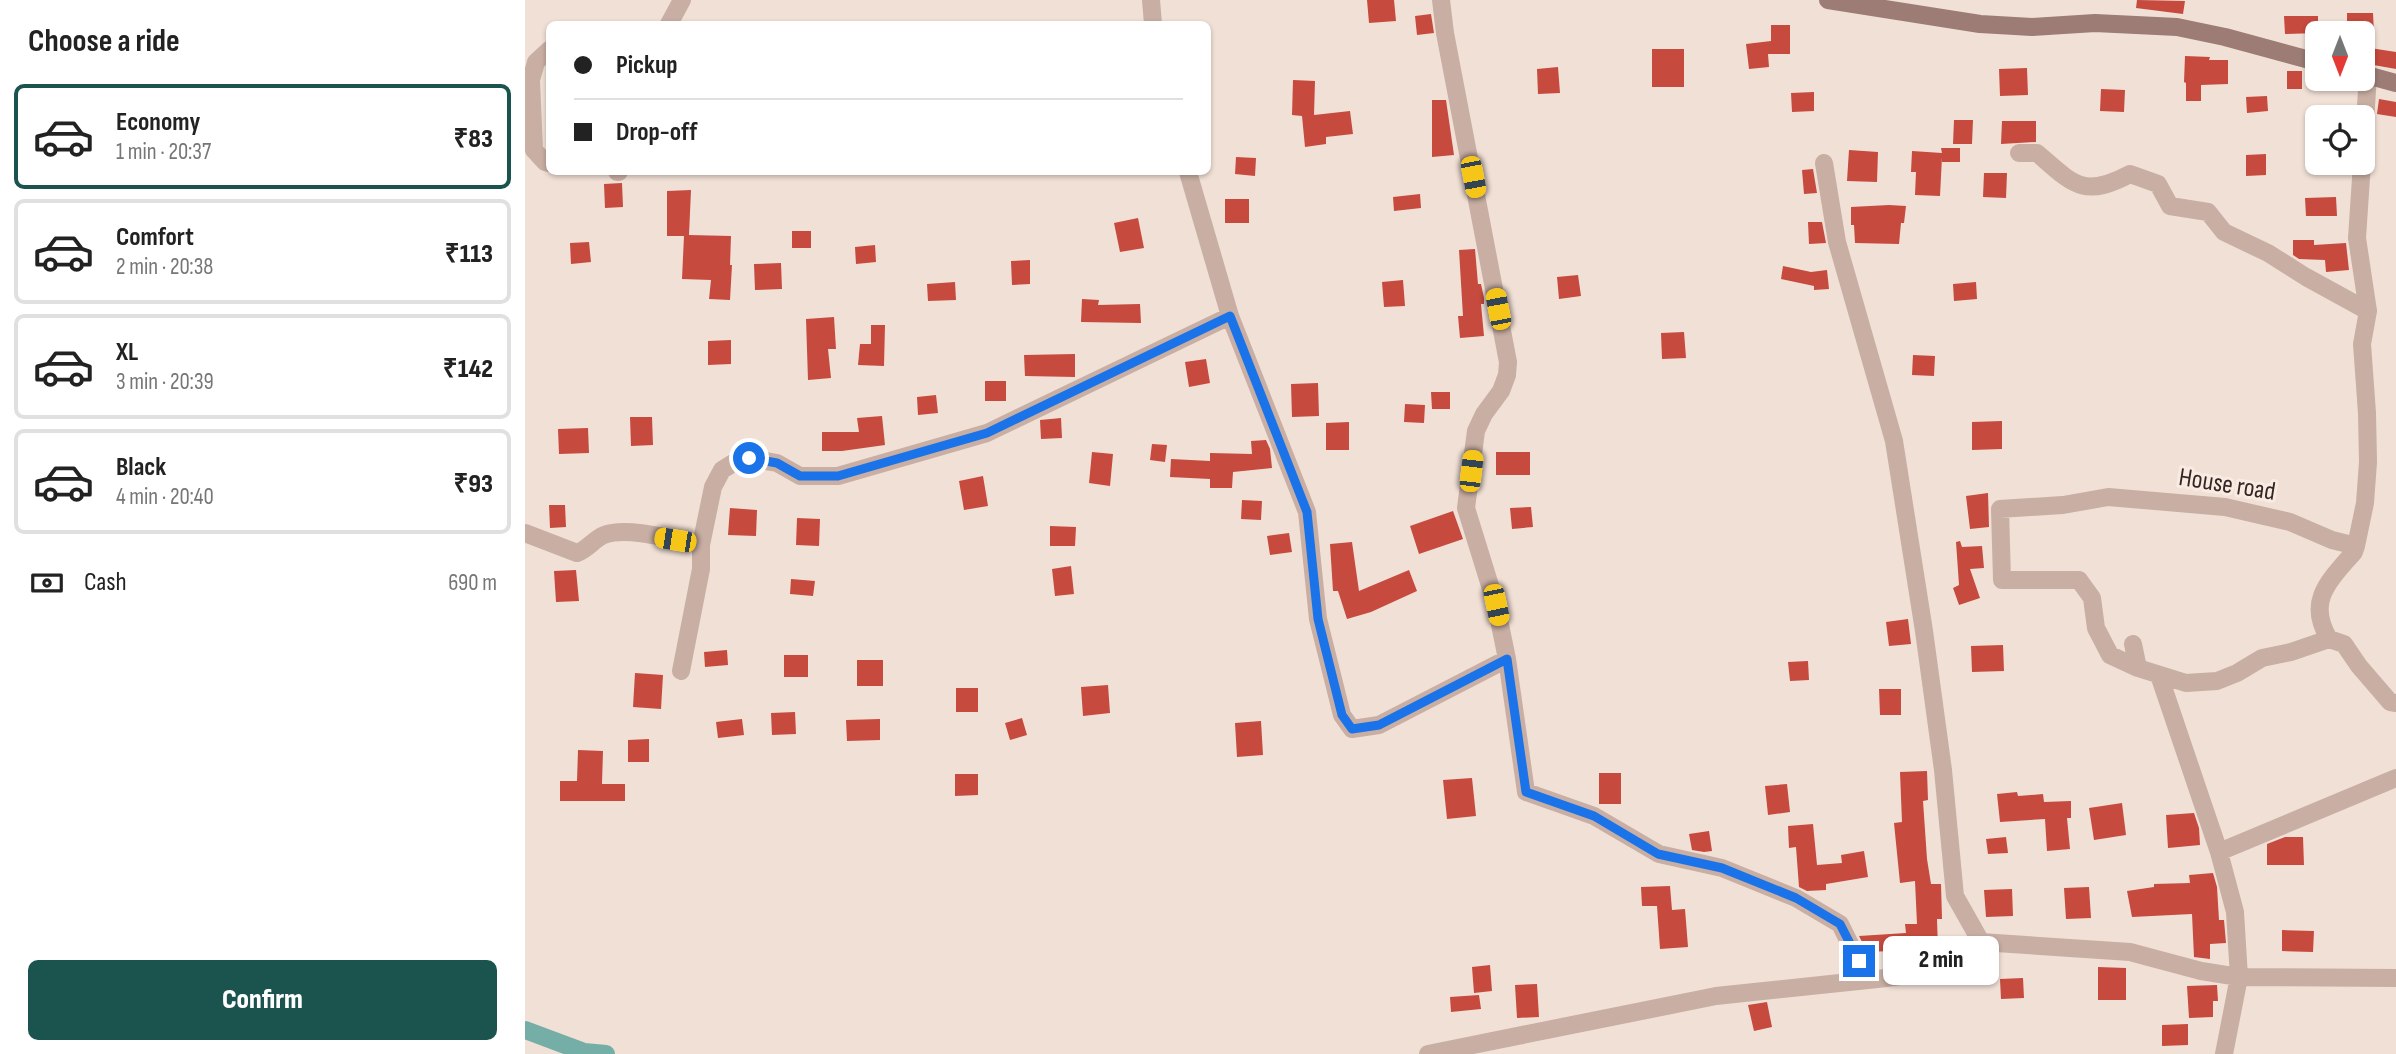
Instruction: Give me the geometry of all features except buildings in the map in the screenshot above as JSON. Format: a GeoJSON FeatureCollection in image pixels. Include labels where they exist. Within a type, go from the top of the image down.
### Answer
{"type":"FeatureCollection","features":[{"type":"Feature","properties":{"kind":"street"},"geometry":{"type":"LineString","coordinates":[[671,21],[682,0]]}},
{"type":"Feature","properties":{"kind":"street"},"geometry":{"type":"LineString","coordinates":[[1151,0],[1153,21]]}},
{"type":"Feature","properties":{"kind":"street"},"geometry":{"type":"LineString","coordinates":[[1441,0],[1508,362],[1501,391],[1476,430],[1466,508],[1496,605],[1507,659],[1526,792],[1594,816],[1658,854],[1722,868],[1796,898],[1840,924],[1868,980]]}},
{"type":"Feature","properties":{"kind":"street"},"geometry":{"type":"LineString","coordinates":[[1828,0],[1980,24],[2032,27],[2095,23],[2177,27],[2305,59]]}},
{"type":"Feature","properties":{"kind":"street"},"geometry":{"type":"LineString","coordinates":[[546,53],[536,62],[531,80],[534,150],[546,162]]}},
{"type":"Feature","properties":{"kind":"street"},"geometry":{"type":"LineString","coordinates":[[2375,77],[2396,83]]}},
{"type":"Feature","properties":{"kind":"street"},"geometry":{"type":"LineString","coordinates":[[2019,153],[2037,153],[2074,185],[2108,186],[2130,174],[2158,184],[2170,206],[2208,212],[2224,232],[2268,253],[2368,312]]}},
{"type":"Feature","properties":{"kind":"street"},"geometry":{"type":"LineString","coordinates":[[1824,163],[1837,242],[1894,441],[1940,745],[1955,896],[1981,942]]}},
{"type":"Feature","properties":{"kind":"street"},"geometry":{"type":"LineString","coordinates":[[1189,175],[1230,316],[1307,512],[1318,619],[1342,715],[1352,729],[1379,725],[1507,659]]}},
{"type":"Feature","properties":{"kind":"street"},"geometry":{"type":"LineString","coordinates":[[2361,175],[2357,238],[2368,312],[2362,344],[2367,413],[2366,489],[2362,525],[2354,552],[2323,589],[2318,613],[2329,639],[2344,644],[2359,666],[2394,704]]}},
{"type":"Feature","properties":{"kind":"street"},"geometry":{"type":"LineString","coordinates":[[681,671],[701,569],[701,545],[713,487],[722,470],[749,458],[777,463],[800,476],[838,476],[974,437],[1230,316]]}},
{"type":"Feature","properties":{"kind":"street","name":"House road"},"geometry":{"type":"LineString","coordinates":[[2329,639],[2291,652],[2262,658],[2217,681],[2186,683],[2138,668],[2110,656],[2096,628],[2092,598],[2079,580],[2002,580],[2000,509],[2063,505],[2108,497],[2225,508],[2290,522],[2332,540],[2356,546]]}},
{"type":"Feature","properties":{"kind":"street"},"geometry":{"type":"LineString","coordinates":[[525,533],[577,553],[584,551],[600,536],[622,531],[701,545]]}},
{"type":"Feature","properties":{"kind":"street"},"geometry":{"type":"LineString","coordinates":[[2133,644],[2138,668]]}},
{"type":"Feature","properties":{"kind":"street"},"geometry":{"type":"LineString","coordinates":[[2159,675],[2219,852],[2235,912],[2239,977],[2224,1054]]}},
{"type":"Feature","properties":{"kind":"street"},"geometry":{"type":"LineString","coordinates":[[2219,852],[2396,778]]}},
{"type":"Feature","properties":{"kind":"street"},"geometry":{"type":"LineString","coordinates":[[1428,1054],[1716,996],[1868,980],[1945,966],[1969,953],[1981,942],[2130,952],[2201,971],[2239,977],[2396,978]]}},
{"type":"Feature","properties":{"kind":"waterway"},"geometry":{"type":"LineString","coordinates":[[525,1030],[584,1052],[606,1054]]}},
{"type":"Feature","properties":{"kind":"route"},"geometry":{"type":"LineString","coordinates":[[749,458],[777,463],[800,476],[838,476],[987,433],[1230,316],[1307,512],[1318,619],[1342,715],[1352,729],[1379,725],[1507,659],[1526,792],[1594,816],[1658,854],[1722,868],[1796,898],[1840,924],[1859,961]]}}]}
